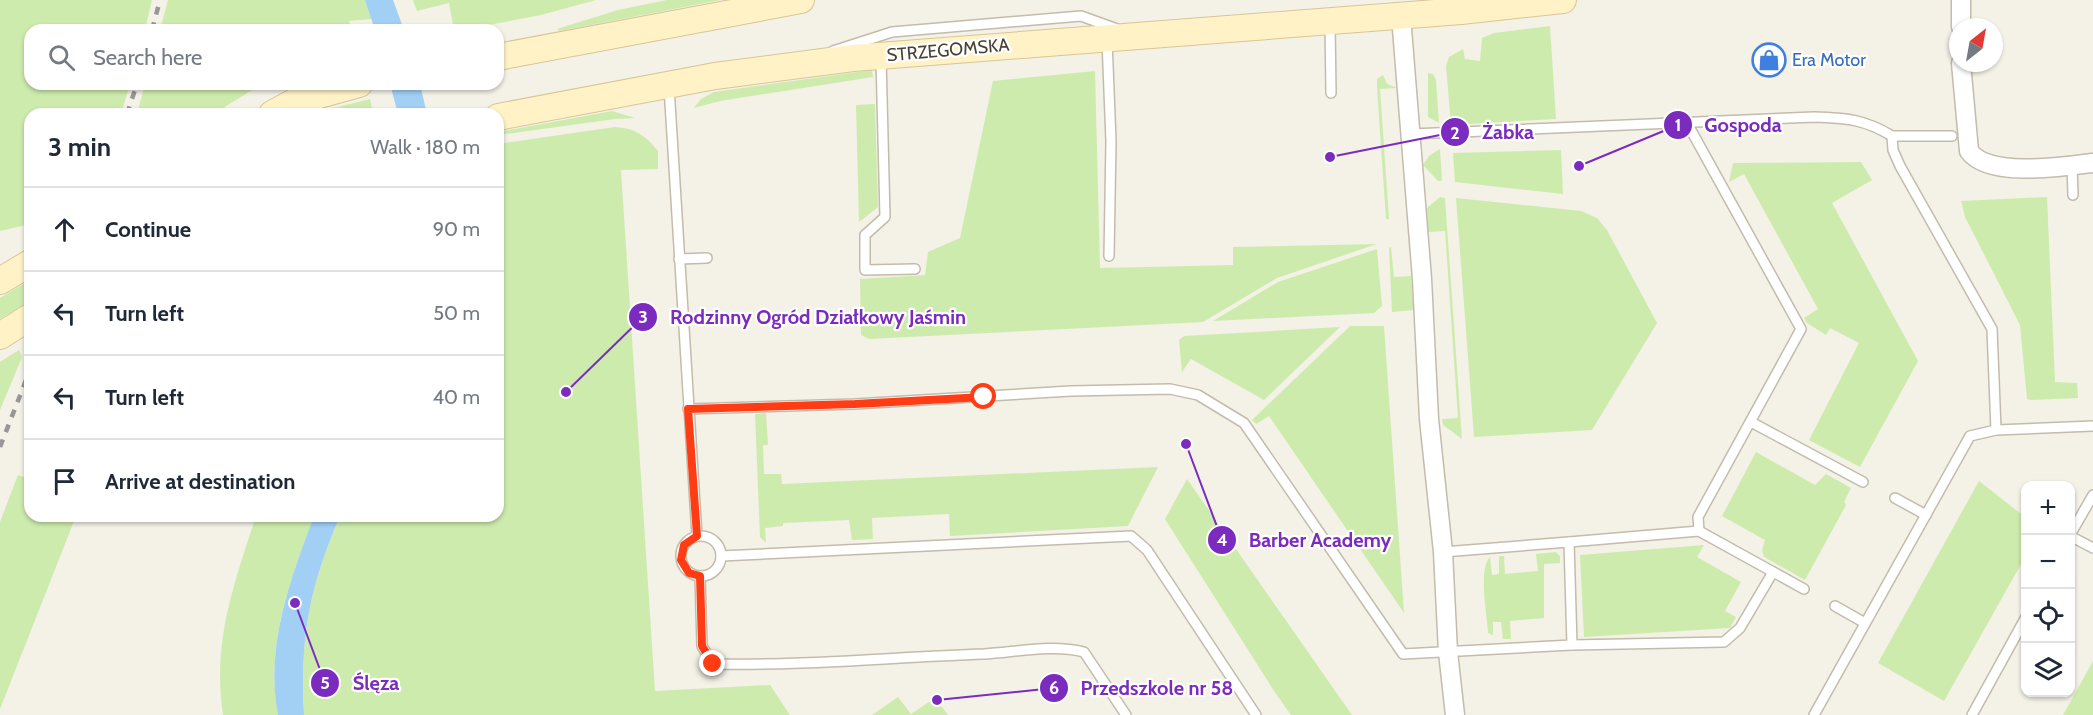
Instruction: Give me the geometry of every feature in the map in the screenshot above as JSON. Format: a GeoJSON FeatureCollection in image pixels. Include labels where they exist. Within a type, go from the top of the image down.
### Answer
{"type":"FeatureCollection","features":[{"type":"Feature","properties":{"kind":"main road"},"geometry":{"type":"LineString","coordinates":[[504,56],[801,0]]}},
{"type":"Feature","properties":{"kind":"main road","name":"STRZEGOMSKA"},"geometry":{"type":"LineString","coordinates":[[504,116],[669,85],[804,64],[1107,37],[1330,21],[1408,10],[1563,0]]}},
{"type":"Feature","properties":{"kind":"main road"},"geometry":{"type":"LineString","coordinates":[[283,108],[294,102],[336,90]]}},
{"type":"Feature","properties":{"kind":"main road"},"geometry":{"type":"LineString","coordinates":[[0,282],[17,264]]}},
{"type":"Feature","properties":{"kind":"main road"},"geometry":{"type":"LineString","coordinates":[[0,336],[24,321]]}},
{"type":"Feature","properties":{"kind":"street"},"geometry":{"type":"LineString","coordinates":[[1961,0],[1961,18]]}},
{"type":"Feature","properties":{"kind":"street"},"geometry":{"type":"LineString","coordinates":[[1408,10],[1411,134],[1429,419],[1443,552],[1448,652],[1455,715]]}},
{"type":"Feature","properties":{"kind":"street"},"geometry":{"type":"LineString","coordinates":[[1962,72],[1969,151],[1975,160],[1993,167],[2093,163]]}},
{"type":"Feature","properties":{"kind":"lane"},"geometry":{"type":"LineString","coordinates":[[804,64],[849,44],[904,31],[1081,16],[1136,35]]}},
{"type":"Feature","properties":{"kind":"lane"},"geometry":{"type":"LineString","coordinates":[[1330,21],[1331,93]]}},
{"type":"Feature","properties":{"kind":"lane"},"geometry":{"type":"LineString","coordinates":[[1107,37],[1111,141],[1109,256]]}},
{"type":"Feature","properties":{"kind":"lane"},"geometry":{"type":"LineString","coordinates":[[881,56],[885,217],[865,235],[865,270],[915,269]]}},
{"type":"Feature","properties":{"kind":"lane"},"geometry":{"type":"LineString","coordinates":[[669,85],[697,536]]}},
{"type":"Feature","properties":{"kind":"lane"},"geometry":{"type":"LineString","coordinates":[[1411,134],[1814,117],[1855,119],[1871,123],[1892,136],[1952,136]]}},
{"type":"Feature","properties":{"kind":"lane"},"geometry":{"type":"LineString","coordinates":[[1686,123],[1800,329],[1698,517],[1699,531]]}},
{"type":"Feature","properties":{"kind":"lane"},"geometry":{"type":"LineString","coordinates":[[1892,136],[1893,150],[1900,166],[1992,329],[1996,430]]}},
{"type":"Feature","properties":{"kind":"lane"},"geometry":{"type":"LineString","coordinates":[[2072,165],[2073,195]]}},
{"type":"Feature","properties":{"kind":"lane"},"geometry":{"type":"LineString","coordinates":[[679,259],[707,258]]}},
{"type":"Feature","properties":{"kind":"lane"},"geometry":{"type":"LineString","coordinates":[[688,409],[855,404],[1071,391],[1170,389],[1198,395],[1244,423],[1403,654],[1572,645],[1724,642],[1740,628],[1773,572]]}},
{"type":"Feature","properties":{"kind":"lane"},"geometry":{"type":"LineString","coordinates":[[1751,422],[1863,482]]}},
{"type":"Feature","properties":{"kind":"lane"},"geometry":{"type":"LineString","coordinates":[[1814,715],[1970,436],[1996,430],[2093,426]]}},
{"type":"Feature","properties":{"kind":"lane"},"geometry":{"type":"LineString","coordinates":[[2071,535],[2093,495]]}},
{"type":"Feature","properties":{"kind":"lane"},"geometry":{"type":"LineString","coordinates":[[1895,498],[1926,515]]}},
{"type":"Feature","properties":{"kind":"lane"},"geometry":{"type":"LineString","coordinates":[[1443,552],[1699,531],[1804,589]]}},
{"type":"Feature","properties":{"kind":"lane"},"geometry":{"type":"LineString","coordinates":[[697,536],[712,540],[721,556],[717,568],[712,573],[700,576],[689,573],[681,560],[684,545],[697,536]]}},
{"type":"Feature","properties":{"kind":"lane"},"geometry":{"type":"LineString","coordinates":[[721,556],[1131,536],[1147,550],[1256,715]]}},
{"type":"Feature","properties":{"kind":"lane"},"geometry":{"type":"LineString","coordinates":[[2075,539],[2093,548]]}},
{"type":"Feature","properties":{"kind":"lane"},"geometry":{"type":"LineString","coordinates":[[1569,542],[1572,645]]}},
{"type":"Feature","properties":{"kind":"lane"},"geometry":{"type":"LineString","coordinates":[[700,576],[702,646],[713,664],[1027,652],[1065,647],[1084,652],[1126,715]]}},
{"type":"Feature","properties":{"kind":"lane"},"geometry":{"type":"LineString","coordinates":[[1835,606],[1865,623]]}},
{"type":"Feature","properties":{"kind":"lane"},"geometry":{"type":"LineString","coordinates":[[1972,715],[2021,624]]}},
{"type":"Feature","properties":{"kind":"green space"},"geometry":{"type":"Polygon","coordinates":[[[0,0],[152,0],[146,24],[24,24],[24,90],[128,90],[123,108],[24,108],[24,225],[0,231],[0,0]]]}},
{"type":"Feature","properties":{"kind":"green space"},"geometry":{"type":"Polygon","coordinates":[[[168,0],[365,0],[372,19],[349,21],[350,24],[162,24],[168,0]]]}},
{"type":"Feature","properties":{"kind":"green space"},"geometry":{"type":"Polygon","coordinates":[[[413,0],[596,0],[541,15],[494,24],[453,24],[449,3],[417,11],[413,0]]]}},
{"type":"Feature","properties":{"kind":"green space"},"geometry":{"type":"Polygon","coordinates":[[[667,0],[721,0],[559,31],[557,29],[618,10],[667,0]]]}},
{"type":"Feature","properties":{"kind":"green space"},"geometry":{"type":"Polygon","coordinates":[[[1550,26],[1556,119],[1451,125],[1446,66],[1449,57],[1463,49],[1465,59],[1480,61],[1482,38],[1494,33],[1550,26]]]}},
{"type":"Feature","properties":{"kind":"green space"},"geometry":{"type":"Polygon","coordinates":[[[872,70],[873,77],[720,101],[694,108],[701,99],[714,92],[872,70]]]}},
{"type":"Feature","properties":{"kind":"green space"},"geometry":{"type":"Polygon","coordinates":[[[1095,71],[1100,268],[1233,265],[1233,247],[1377,244],[1277,278],[1203,322],[869,339],[861,335],[860,279],[925,275],[928,252],[960,238],[993,81],[1095,71]]]}},
{"type":"Feature","properties":{"kind":"green space"},"geometry":{"type":"Polygon","coordinates":[[[1428,73],[1433,74],[1436,80],[1439,123],[1428,117],[1428,73]]]}},
{"type":"Feature","properties":{"kind":"green space"},"geometry":{"type":"Polygon","coordinates":[[[1383,75],[1387,84],[1397,88],[1380,89],[1389,219],[1386,219],[1377,88],[1377,79],[1383,75]]]}},
{"type":"Feature","properties":{"kind":"green space"},"geometry":{"type":"Polygon","coordinates":[[[143,90],[252,90],[223,108],[139,108],[143,90]]]}},
{"type":"Feature","properties":{"kind":"green space"},"geometry":{"type":"Polygon","coordinates":[[[370,99],[372,108],[333,108],[370,99]]]}},
{"type":"Feature","properties":{"kind":"green space"},"geometry":{"type":"Polygon","coordinates":[[[875,104],[878,207],[859,222],[856,105],[875,104]]]}},
{"type":"Feature","properties":{"kind":"green space"},"geometry":{"type":"Polygon","coordinates":[[[612,111],[635,118],[504,134],[504,131],[612,111]]]}},
{"type":"Feature","properties":{"kind":"green space"},"geometry":{"type":"Polygon","coordinates":[[[615,127],[640,134],[658,151],[658,169],[621,170],[655,691],[770,685],[790,715],[304,715],[305,637],[309,613],[321,566],[337,522],[504,522],[504,143],[615,127]]]}},
{"type":"Feature","properties":{"kind":"green space"},"geometry":{"type":"Polygon","coordinates":[[[1440,149],[1442,181],[1438,181],[1423,165],[1429,156],[1440,149]]]}},
{"type":"Feature","properties":{"kind":"green space"},"geometry":{"type":"Polygon","coordinates":[[[1561,150],[1563,194],[1455,182],[1453,153],[1561,150]]]}},
{"type":"Feature","properties":{"kind":"green space"},"geometry":{"type":"Polygon","coordinates":[[[1861,162],[1872,180],[1832,203],[1918,361],[1860,467],[1809,440],[1859,343],[1830,328],[1826,335],[1807,323],[1804,318],[1818,309],[1744,174],[1729,182],[1733,163],[1861,162]]]}},
{"type":"Feature","properties":{"kind":"green space"},"geometry":{"type":"Polygon","coordinates":[[[1440,197],[1445,198],[1462,439],[1443,425],[1442,419],[1458,418],[1445,231],[1428,232],[1427,208],[1440,197]]]}},
{"type":"Feature","properties":{"kind":"green space"},"geometry":{"type":"Polygon","coordinates":[[[2047,197],[2055,382],[2077,383],[2078,398],[2031,400],[2027,399],[2020,325],[1965,217],[1961,201],[2047,197]]]}},
{"type":"Feature","properties":{"kind":"green space"},"geometry":{"type":"Polygon","coordinates":[[[1456,198],[1581,211],[1597,218],[1607,230],[1657,323],[1592,430],[1474,437],[1456,198]]]}},
{"type":"Feature","properties":{"kind":"green space"},"geometry":{"type":"Polygon","coordinates":[[[1391,247],[1394,277],[1411,276],[1414,310],[1392,312],[1389,248],[1391,247]]]}},
{"type":"Feature","properties":{"kind":"green space"},"geometry":{"type":"Polygon","coordinates":[[[1377,249],[1382,306],[1374,313],[1213,321],[1278,282],[1377,249]]]}},
{"type":"Feature","properties":{"kind":"green space"},"geometry":{"type":"Polygon","coordinates":[[[24,284],[24,305],[0,319],[0,298],[24,284]]]}},
{"type":"Feature","properties":{"kind":"green space"},"geometry":{"type":"Polygon","coordinates":[[[1350,326],[1384,326],[1404,613],[1269,416],[1256,424],[1252,420],[1350,326]]]}},
{"type":"Feature","properties":{"kind":"green space"},"geometry":{"type":"Polygon","coordinates":[[[1340,327],[1264,400],[1191,359],[1182,372],[1179,340],[1184,336],[1340,327]]]}},
{"type":"Feature","properties":{"kind":"green space"},"geometry":{"type":"Polygon","coordinates":[[[19,350],[22,357],[0,410],[0,362],[19,350]]]}},
{"type":"Feature","properties":{"kind":"green space"},"geometry":{"type":"Polygon","coordinates":[[[766,413],[768,445],[763,445],[764,474],[781,474],[782,484],[1158,467],[1128,526],[950,536],[949,514],[872,518],[873,539],[852,540],[849,520],[783,523],[783,526],[765,528],[766,543],[760,537],[755,414],[766,413]]]}},
{"type":"Feature","properties":{"kind":"green space"},"geometry":{"type":"Polygon","coordinates":[[[1756,452],[1815,485],[1826,474],[1851,488],[1844,502],[1846,505],[1805,580],[1764,557],[1762,550],[1765,540],[1722,516],[1756,452]]]}},
{"type":"Feature","properties":{"kind":"green space"},"geometry":{"type":"Polygon","coordinates":[[[18,475],[24,477],[24,522],[74,522],[0,709],[0,522],[18,475]]]}},
{"type":"Feature","properties":{"kind":"green space"},"geometry":{"type":"Polygon","coordinates":[[[1187,479],[1352,715],[1291,715],[1274,691],[1165,519],[1187,479]]]}},
{"type":"Feature","properties":{"kind":"green space"},"geometry":{"type":"Polygon","coordinates":[[[1979,481],[2021,514],[2021,564],[1944,701],[1878,663],[1979,481]]]}},
{"type":"Feature","properties":{"kind":"green space"},"geometry":{"type":"Polygon","coordinates":[[[254,522],[312,522],[296,564],[277,638],[275,689],[278,715],[223,715],[220,663],[227,614],[254,522]]]}},
{"type":"Feature","properties":{"kind":"green space"},"geometry":{"type":"Polygon","coordinates":[[[1704,545],[1697,557],[1741,582],[1725,611],[1736,617],[1730,628],[1584,637],[1580,555],[1704,545]]]}},
{"type":"Feature","properties":{"kind":"green space"},"geometry":{"type":"Polygon","coordinates":[[[1556,552],[1560,556],[1560,563],[1544,564],[1544,618],[1510,621],[1511,639],[1503,639],[1501,622],[1493,622],[1493,635],[1488,633],[1484,572],[1490,557],[1492,575],[1499,574],[1499,556],[1504,556],[1505,574],[1538,571],[1536,554],[1556,552]]]}},
{"type":"Feature","properties":{"kind":"green space"},"geometry":{"type":"Polygon","coordinates":[[[2093,661],[2093,715],[2063,715],[2093,661]]]}},
{"type":"Feature","properties":{"kind":"green space"},"geometry":{"type":"Polygon","coordinates":[[[898,697],[911,714],[935,698],[948,715],[872,715],[898,697]]]}},
{"type":"Feature","properties":{"kind":"water"},"geometry":{"type":"Polygon","coordinates":[[[365,0],[393,0],[402,24],[373,24],[365,0]]]}},
{"type":"Feature","properties":{"kind":"water"},"geometry":{"type":"Polygon","coordinates":[[[392,90],[421,90],[426,108],[396,108],[392,90]]]}},
{"type":"Feature","properties":{"kind":"water"},"geometry":{"type":"Polygon","coordinates":[[[312,522],[337,522],[321,566],[309,613],[305,637],[304,715],[278,715],[275,689],[277,639],[296,564],[312,522]]]}},
{"type":"Feature","properties":{"kind":"railway"},"geometry":{"type":"LineString","coordinates":[[154,24],[160,0]]}},
{"type":"Feature","properties":{"kind":"railway"},"geometry":{"type":"LineString","coordinates":[[129,108],[135,90]]}},
{"type":"Feature","properties":{"kind":"railway"},"geometry":{"type":"LineString","coordinates":[[0,447],[24,385]]}},
{"type":"Feature","properties":{"kind":"place","name":"Era Motor"},"geometry":{"type":"Point","coordinates":[1769,60]}},
{"type":"Feature","properties":{"kind":"place","name":"Żabka"},"geometry":{"type":"Point","coordinates":[1330,157]}},
{"type":"Feature","properties":{"kind":"place","name":"Gospoda"},"geometry":{"type":"Point","coordinates":[1579,166]}},
{"type":"Feature","properties":{"kind":"place","name":"Rodzinny Ogród Działkowy Jaśmin"},"geometry":{"type":"Point","coordinates":[566,392]}},
{"type":"Feature","properties":{"kind":"place","name":"Barber Academy"},"geometry":{"type":"Point","coordinates":[1186,444]}},
{"type":"Feature","properties":{"kind":"place","name":"Ślęza"},"geometry":{"type":"Point","coordinates":[295,603]}},
{"type":"Feature","properties":{"kind":"place","name":"Przedszkole nr 58"},"geometry":{"type":"Point","coordinates":[937,700]}},
{"type":"Feature","properties":{"kind":"route"},"geometry":{"type":"LineString","coordinates":[[713,664],[702,646],[700,576],[689,573],[681,560],[684,545],[697,536],[688,409],[984,397]]}}]}
